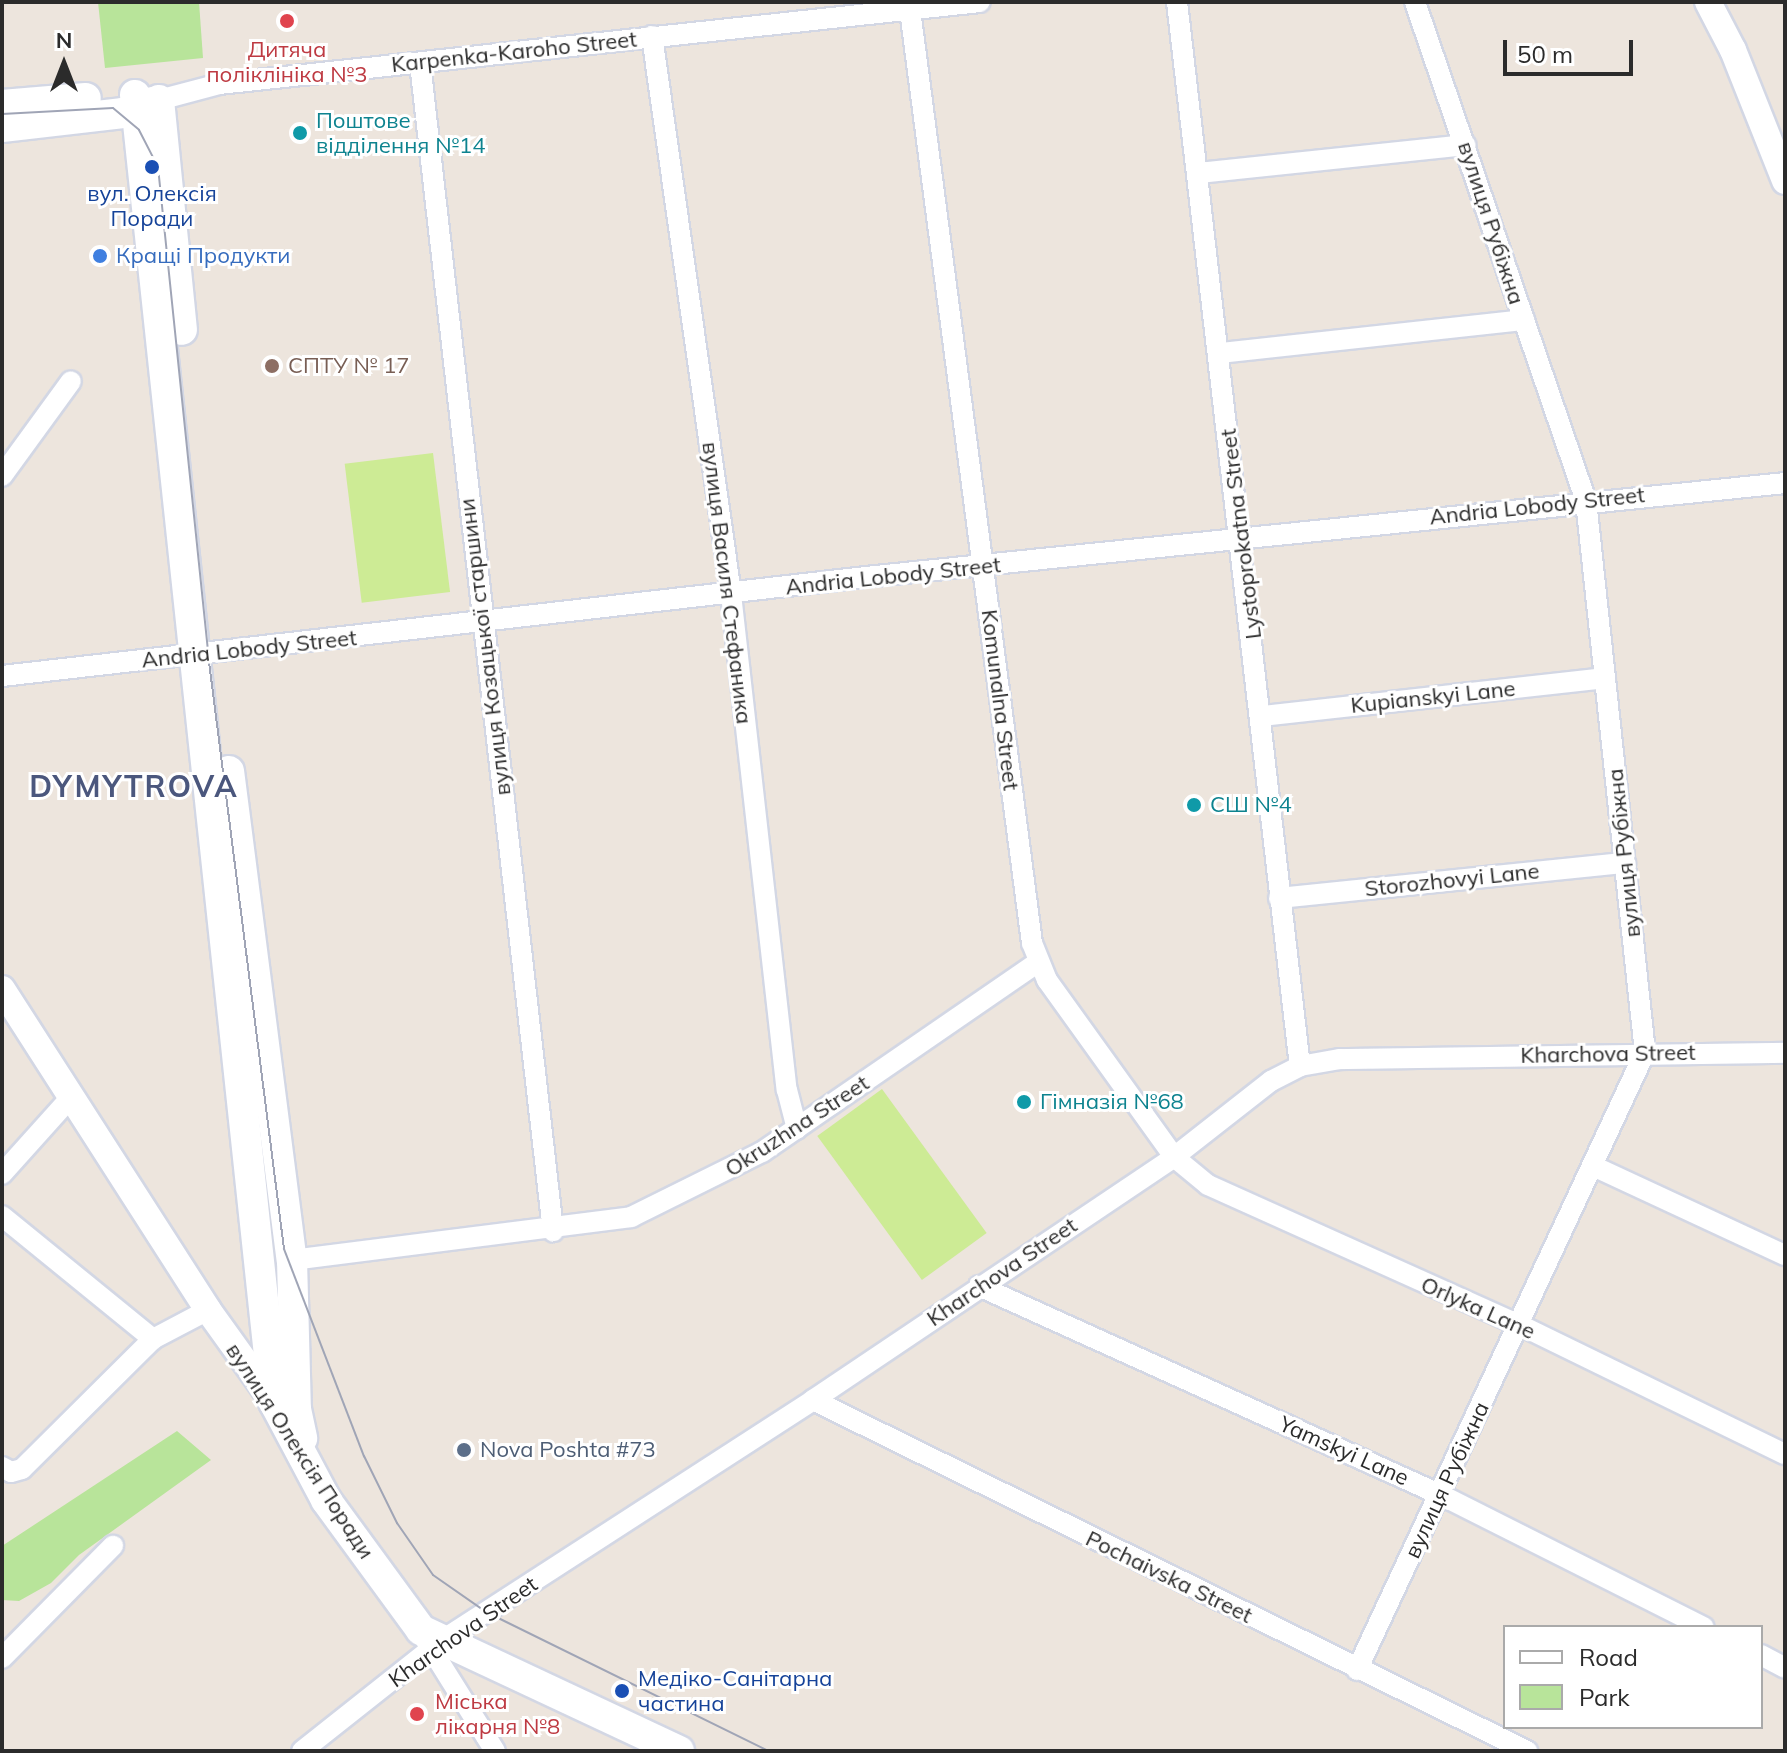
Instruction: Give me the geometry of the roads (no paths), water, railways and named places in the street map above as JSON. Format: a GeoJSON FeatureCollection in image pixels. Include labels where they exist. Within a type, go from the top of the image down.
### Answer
{"type":"FeatureCollection","features":[{"type":"Feature","properties":{"kind":"main road","name":"Karpenka-Karoho Street"},"geometry":{"type":"LineString","coordinates":[[2,105],[144,101]]}},
{"type":"Feature","properties":{"kind":"main road"},"geometry":{"type":"LineString","coordinates":[[2,127],[144,101],[206,654],[274,1402]]}},
{"type":"Feature","properties":{"kind":"main road"},"geometry":{"type":"LineString","coordinates":[[206,654],[292,1260],[296,1409],[326,1500]]}},
{"type":"Feature","properties":{"kind":"main road","name":"вулиця Олексія Поради"},"geometry":{"type":"LineString","coordinates":[[274,1402],[326,1500],[431,1641],[679,1751]]}},
{"type":"Feature","properties":{"kind":"street","name":"Karpenka-Karoho Street"},"geometry":{"type":"LineString","coordinates":[[144,101],[219,84],[980,2]]}},
{"type":"Feature","properties":{"kind":"street","name":"Lystoprokatna Street"},"geometry":{"type":"LineString","coordinates":[[1177,2],[1262,716],[1279,898],[1300,1066]]}},
{"type":"Feature","properties":{"kind":"street","name":"вулиця Рубіжна"},"geometry":{"type":"LineString","coordinates":[[1357,1670],[1645,1052],[1586,501],[1415,2]]}},
{"type":"Feature","properties":{"kind":"street"},"geometry":{"type":"LineString","coordinates":[[1708,2],[1733,50],[1785,181]]}},
{"type":"Feature","properties":{"kind":"street","name":"Komunalna Street"},"geometry":{"type":"LineString","coordinates":[[910,10],[1038,962],[1174,1157]]}},
{"type":"Feature","properties":{"kind":"street","name":"вулиця Василя Стефаника"},"geometry":{"type":"LineString","coordinates":[[652,36],[731,594],[787,1090],[797,1129]]}},
{"type":"Feature","properties":{"kind":"street","name":"вулиця Козацької старшини"},"geometry":{"type":"LineString","coordinates":[[420,63],[553,1231]]}},
{"type":"Feature","properties":{"kind":"street"},"geometry":{"type":"LineString","coordinates":[[1199,173],[1466,145]]}},
{"type":"Feature","properties":{"kind":"street"},"geometry":{"type":"LineString","coordinates":[[1220,353],[1524,320]]}},
{"type":"Feature","properties":{"kind":"street"},"geometry":{"type":"LineString","coordinates":[[2,476],[71,381]]}},
{"type":"Feature","properties":{"kind":"street","name":"Andria Lobody Street"},"geometry":{"type":"LineString","coordinates":[[2,676],[1241,537],[1785,483]]}},
{"type":"Feature","properties":{"kind":"street","name":"Kupianskyi Lane"},"geometry":{"type":"LineString","coordinates":[[1262,716],[1605,678]]}},
{"type":"Feature","properties":{"kind":"street","name":"Storozhovyi Lane"},"geometry":{"type":"LineString","coordinates":[[1279,898],[1625,863]]}},
{"type":"Feature","properties":{"kind":"street","name":"Okruzhna Street"},"geometry":{"type":"LineString","coordinates":[[292,1260],[553,1231],[631,1217],[718,1178],[797,1129],[1038,962]]}},
{"type":"Feature","properties":{"kind":"street","name":"вулиця Олексія Поради"},"geometry":{"type":"LineString","coordinates":[[2,989],[208,1310],[274,1402]]}},
{"type":"Feature","properties":{"kind":"street","name":"Kharchova Street"},"geometry":{"type":"LineString","coordinates":[[302,1751],[431,1641],[813,1400],[1174,1157],[1271,1081],[1300,1066],[1340,1059],[1645,1052],[1785,1053]]}},
{"type":"Feature","properties":{"kind":"street"},"geometry":{"type":"LineString","coordinates":[[2,1174],[71,1097]]}},
{"type":"Feature","properties":{"kind":"street","name":"Orlyka Lane"},"geometry":{"type":"LineString","coordinates":[[1174,1157],[1208,1185],[1261,1212],[1520,1325],[1785,1454]]}},
{"type":"Feature","properties":{"kind":"street"},"geometry":{"type":"LineString","coordinates":[[1593,1166],[1785,1255]]}},
{"type":"Feature","properties":{"kind":"street"},"geometry":{"type":"LineString","coordinates":[[2,1216],[153,1339]]}},
{"type":"Feature","properties":{"kind":"street","name":"Yamskyi Lane"},"geometry":{"type":"LineString","coordinates":[[979,1286],[1441,1495],[1700,1625]]}},
{"type":"Feature","properties":{"kind":"street"},"geometry":{"type":"LineString","coordinates":[[2,1467],[11,1472],[22,1469],[153,1339],[208,1310]]}},
{"type":"Feature","properties":{"kind":"street","name":"Pochaivska Street"},"geometry":{"type":"LineString","coordinates":[[813,1400],[1527,1751]]}},
{"type":"Feature","properties":{"kind":"street"},"geometry":{"type":"LineString","coordinates":[[2,1658],[113,1546]]}},
{"type":"Feature","properties":{"kind":"street"},"geometry":{"type":"LineString","coordinates":[[431,1641],[495,1751]]}},
{"type":"Feature","properties":{"kind":"street"},"geometry":{"type":"LineString","coordinates":[[1763,1656],[1785,1668]]}},
{"type":"Feature","properties":{"kind":"tram line"},"geometry":{"type":"LineString","coordinates":[[2,114],[113,108],[139,130],[158,167],[208,654],[284,1249],[364,1456],[397,1523],[433,1575],[486,1612],[768,1751]]}},
{"type":"Feature","properties":{"kind":"place","name":"Дитяча поліклініка №3"},"geometry":{"type":"Point","coordinates":[287,21]}},
{"type":"Feature","properties":{"kind":"place","name":"Поштове відділення №14"},"geometry":{"type":"Point","coordinates":[300,133]}},
{"type":"Feature","properties":{"kind":"place","name":"вул. Олексія Поради"},"geometry":{"type":"Point","coordinates":[152,167]}},
{"type":"Feature","properties":{"kind":"place","name":"Кращі Продукти"},"geometry":{"type":"Point","coordinates":[100,256]}},
{"type":"Feature","properties":{"kind":"place","name":"СПТУ № 17"},"geometry":{"type":"Point","coordinates":[272,366]}},
{"type":"Feature","properties":{"kind":"place","name":"СШ №4"},"geometry":{"type":"Point","coordinates":[1194,805]}},
{"type":"Feature","properties":{"kind":"place","name":"Гімназія №68"},"geometry":{"type":"Point","coordinates":[1024,1102]}},
{"type":"Feature","properties":{"kind":"place","name":"Nova Poshta #73"},"geometry":{"type":"Point","coordinates":[464,1450]}},
{"type":"Feature","properties":{"kind":"place","name":"Медіко-Санітарна частина"},"geometry":{"type":"Point","coordinates":[622,1691]}},
{"type":"Feature","properties":{"kind":"place","name":"Міська лікарня №8"},"geometry":{"type":"Point","coordinates":[417,1714]}},
{"type":"Feature","properties":{"kind":"district","name":"DYMYTROVA"},"geometry":{"type":"Point","coordinates":[134,786]}}]}
